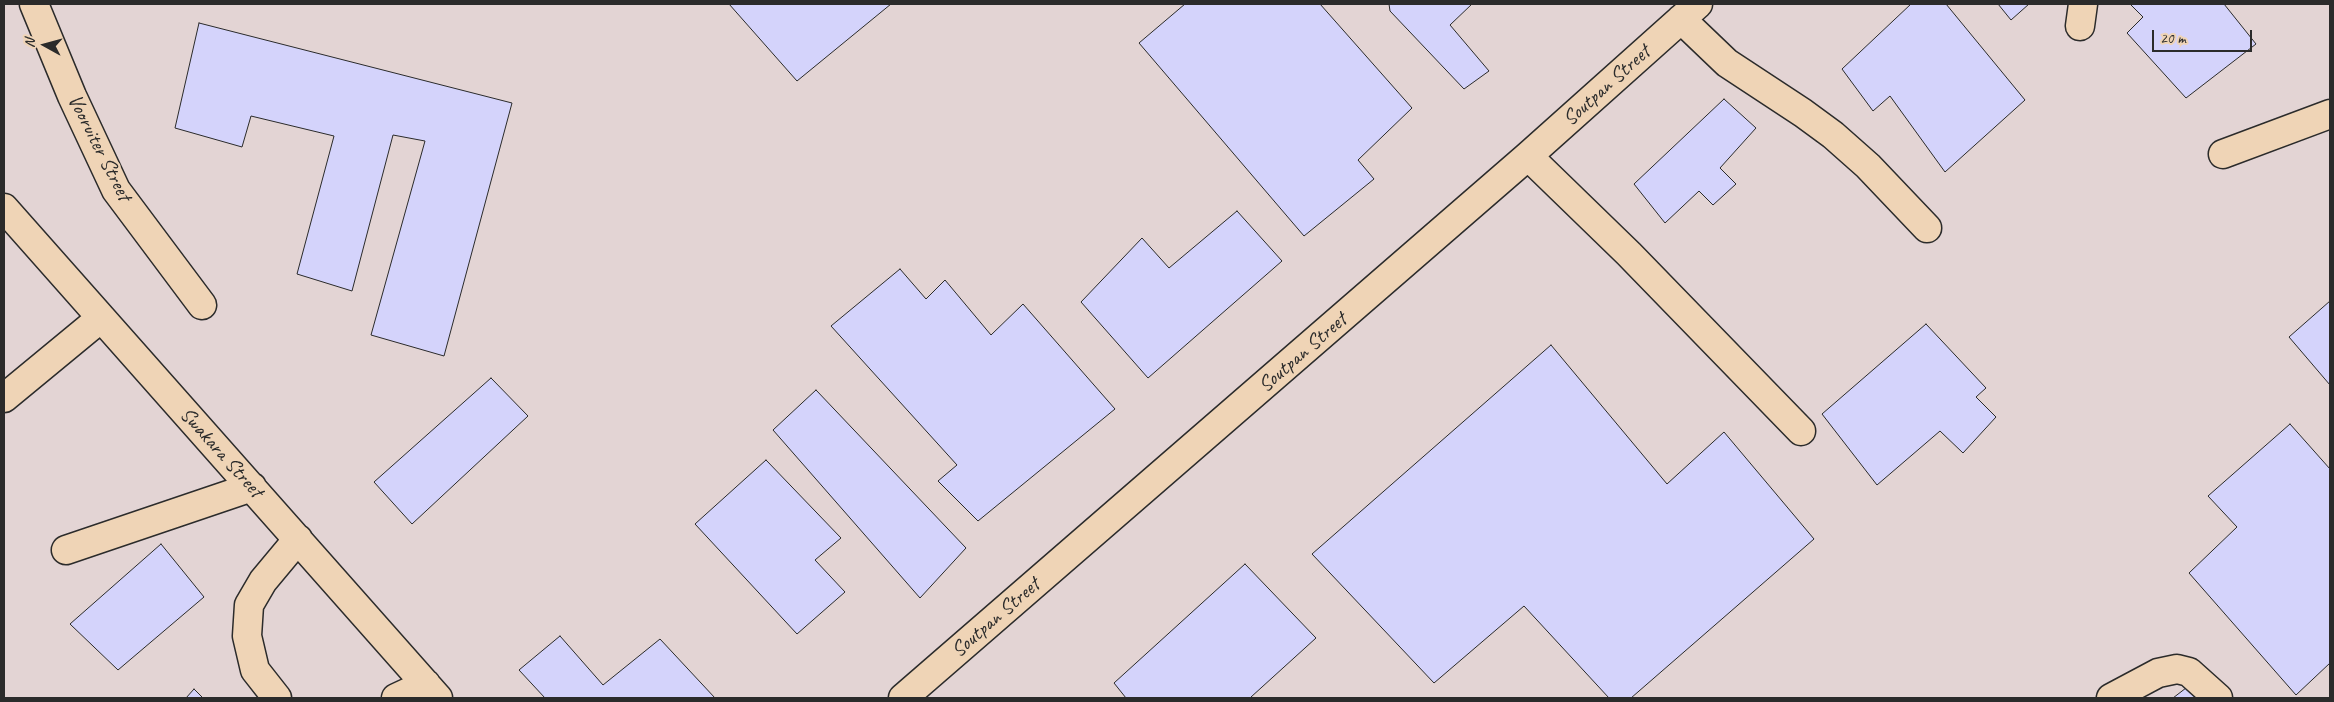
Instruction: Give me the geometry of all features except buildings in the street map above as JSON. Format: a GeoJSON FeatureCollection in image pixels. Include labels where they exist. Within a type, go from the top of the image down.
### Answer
{"type":"FeatureCollection","features":[{"type":"Feature","properties":{"kind":"street","name":"Vooruiter Street"},"geometry":{"type":"LineString","coordinates":[[34,4],[72,96],[116,190],[202,305]]}},
{"type":"Feature","properties":{"kind":"street","name":"Soutpan Street"},"geometry":{"type":"LineString","coordinates":[[903,698],[1528,156],[1689,11]]}},
{"type":"Feature","properties":{"kind":"street"},"geometry":{"type":"LineString","coordinates":[[1689,11],[1727,63],[1833,135],[1868,166],[1927,228]]}},
{"type":"Feature","properties":{"kind":"street"},"geometry":{"type":"LineString","coordinates":[[2223,154],[2330,114]]}},
{"type":"Feature","properties":{"kind":"street"},"geometry":{"type":"LineString","coordinates":[[1528,156],[1629,254],[1801,431]]}},
{"type":"Feature","properties":{"kind":"street","name":"Swakara Street"},"geometry":{"type":"LineString","coordinates":[[4,208],[432,691]]}},
{"type":"Feature","properties":{"kind":"street"},"geometry":{"type":"LineString","coordinates":[[4,398],[101,318]]}},
{"type":"Feature","properties":{"kind":"street"},"geometry":{"type":"LineString","coordinates":[[66,550],[252,487]]}},
{"type":"Feature","properties":{"kind":"street"},"geometry":{"type":"LineString","coordinates":[[277,698],[255,670],[247,636],[249,605],[264,581],[298,539]]}},
{"type":"Feature","properties":{"kind":"street"},"geometry":{"type":"LineString","coordinates":[[2111,698],[2158,673],[2177,669],[2189,672],[2218,698]]}},
{"type":"Feature","properties":{"kind":"street"},"geometry":{"type":"LineString","coordinates":[[396,698],[432,691]]}},
{"type":"Feature","properties":{"kind":"shaded area"},"geometry":{"type":"Polygon","coordinates":[[[4,4],[2330,4],[2330,698],[4,698],[4,4]]]}}]}
